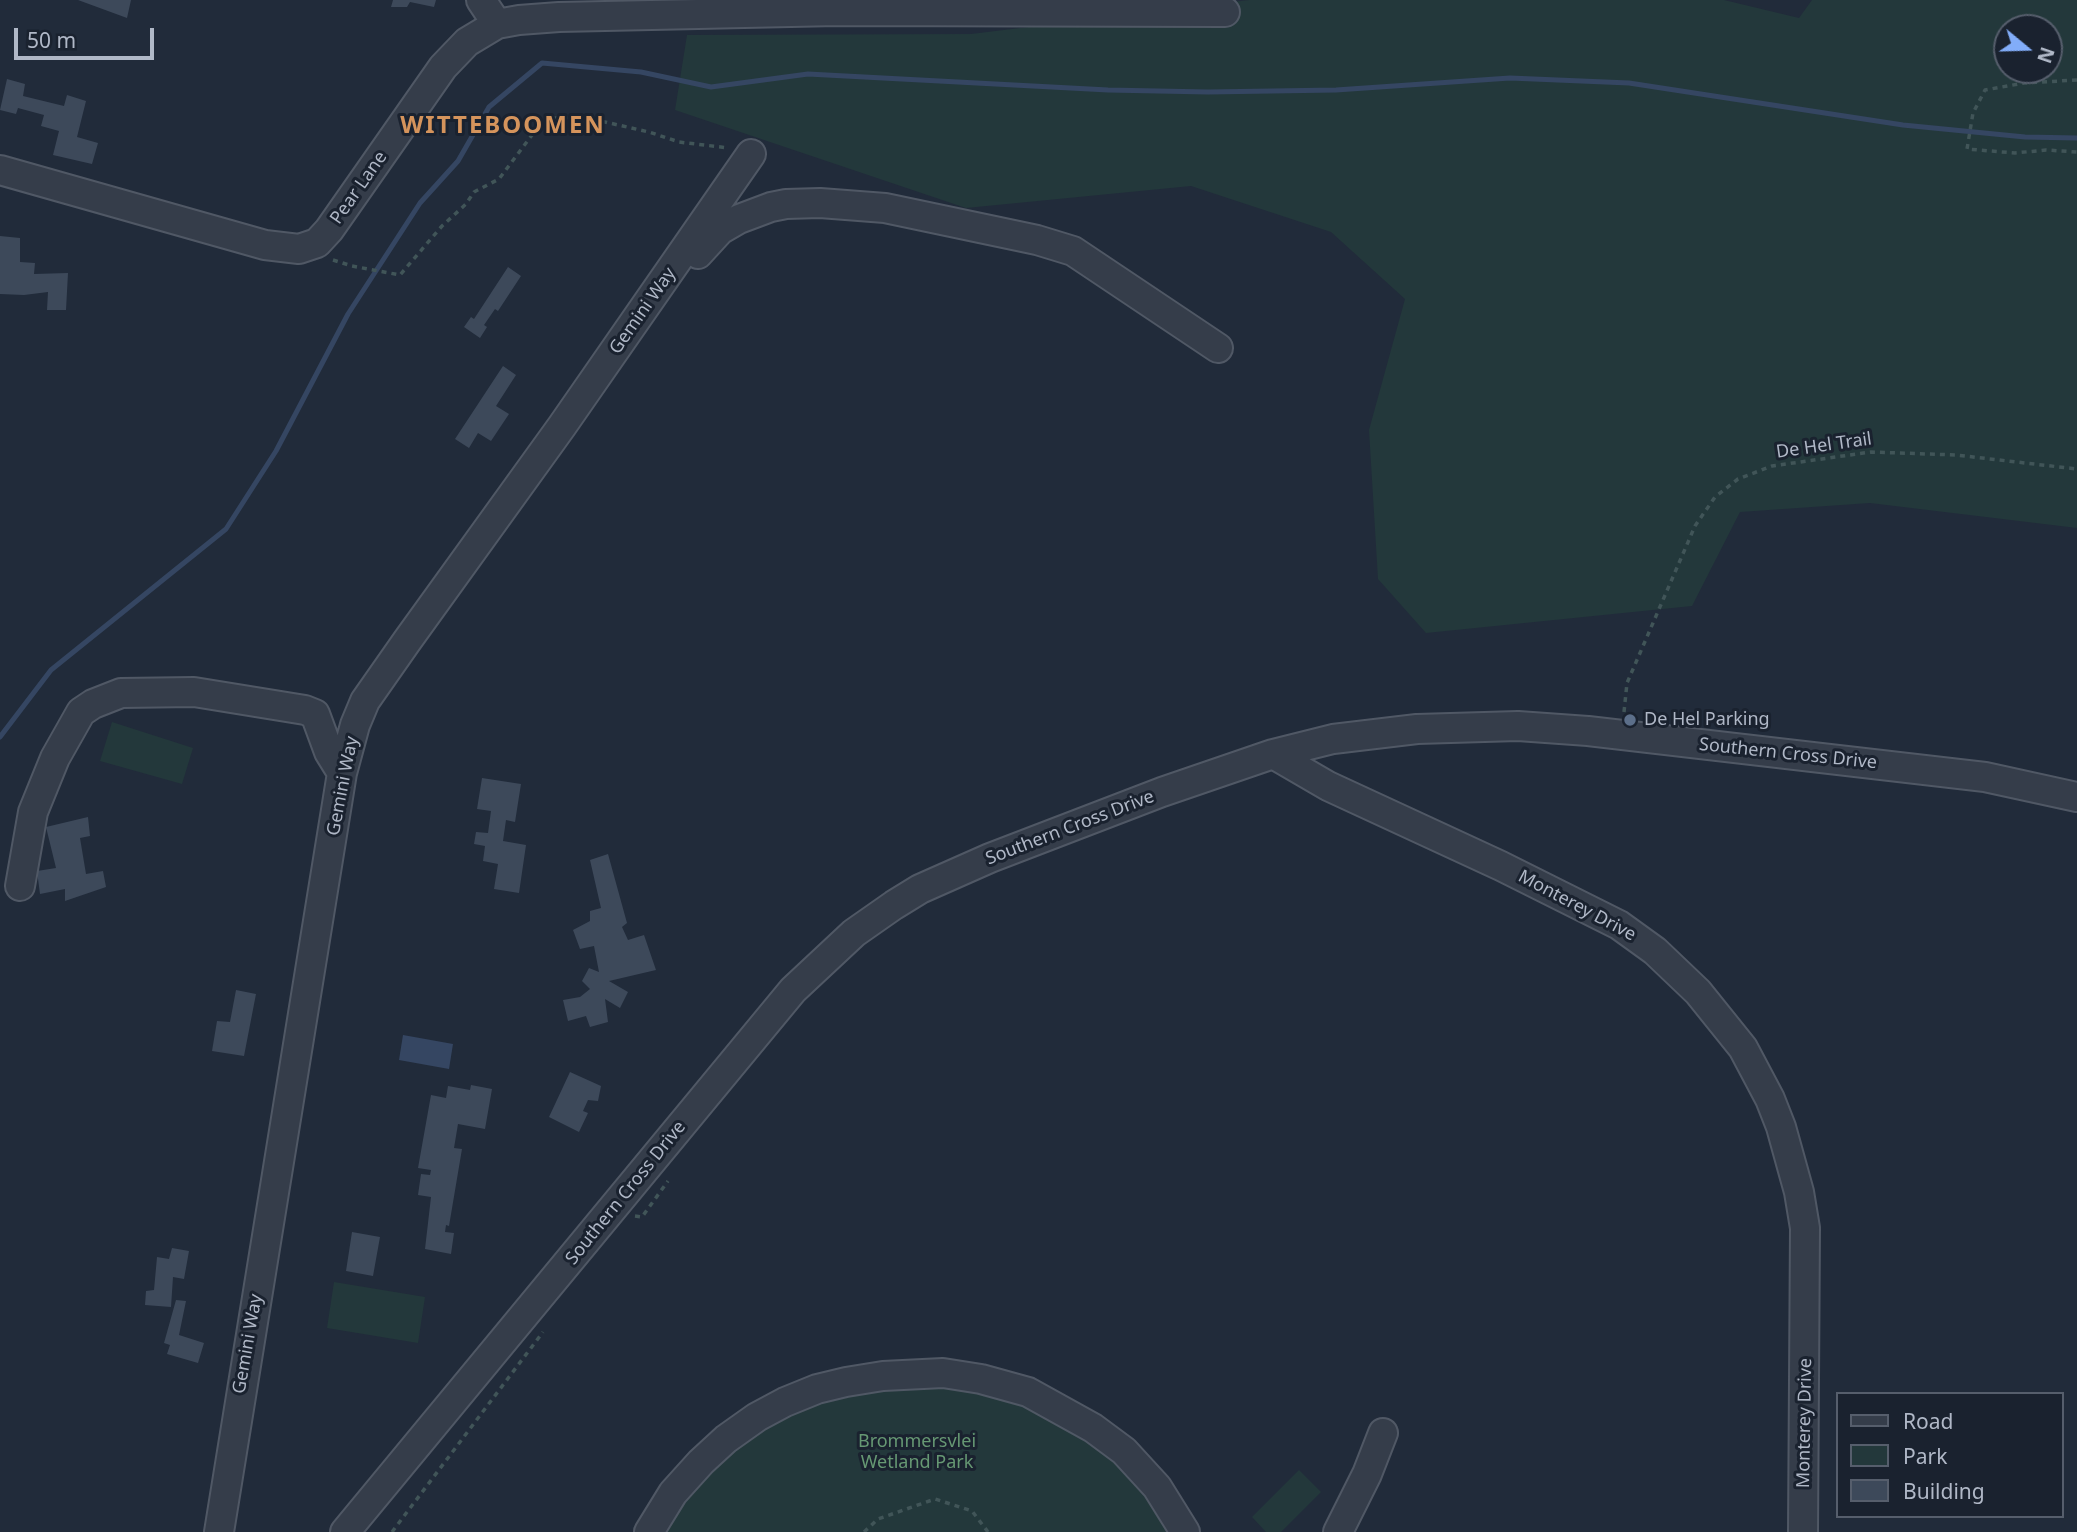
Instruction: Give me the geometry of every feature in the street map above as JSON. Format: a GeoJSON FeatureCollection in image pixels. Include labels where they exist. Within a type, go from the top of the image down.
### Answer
{"type":"FeatureCollection","features":[{"type":"Feature","properties":{"kind":"street"},"geometry":{"type":"LineString","coordinates":[[481,0],[497,24]]}},
{"type":"Feature","properties":{"kind":"street","name":"Pear Lane"},"geometry":{"type":"LineString","coordinates":[[0,170],[273,247],[299,249],[322,239],[443,67],[467,42],[497,24],[559,17],[837,11],[1207,8]]}},
{"type":"Feature","properties":{"kind":"street","name":"Gemini Way"},"geometry":{"type":"LineString","coordinates":[[219,1532],[342,773],[355,725],[365,701],[562,426],[748,158]]}},
{"type":"Feature","properties":{"kind":"street"},"geometry":{"type":"LineString","coordinates":[[562,426],[571,424],[581,414],[709,240],[739,219],[786,204],[844,204],[885,208],[1037,240],[1073,251],[1218,348]]}},
{"type":"Feature","properties":{"kind":"street"},"geometry":{"type":"LineString","coordinates":[[20,886],[33,811],[55,758],[81,712],[121,693],[194,692],[305,710],[315,714],[329,752],[342,773]]}},
{"type":"Feature","properties":{"kind":"street","name":"Southern Cross Drive"},"geometry":{"type":"LineString","coordinates":[[345,1532],[793,990],[854,933],[920,889],[990,858],[1273,754],[1333,739],[1463,726],[1518,726],[1621,735],[1985,777],[2077,797]]}},
{"type":"Feature","properties":{"kind":"street","name":"Monterey Drive"},"geometry":{"type":"LineString","coordinates":[[1273,754],[1328,786],[1512,871],[1619,925],[1655,951],[1698,992],[1744,1048],[1782,1127],[1800,1192],[1805,1228],[1807,1264],[1803,1532]]}},
{"type":"Feature","properties":{"kind":"street"},"geometry":{"type":"LineString","coordinates":[[649,1532],[673,1493],[701,1462],[726,1439],[776,1407],[817,1390],[846,1382],[883,1376],[943,1373],[981,1379],[1028,1392],[1093,1428],[1125,1451],[1157,1487],[1185,1532]]}},
{"type":"Feature","properties":{"kind":"street"},"geometry":{"type":"LineString","coordinates":[[1338,1532],[1367,1474],[1382,1433]]}},
{"type":"Feature","properties":{"kind":"path"},"geometry":{"type":"LineString","coordinates":[[2077,79],[2024,83],[1984,90],[1973,113],[1967,149],[2015,153],[2046,150],[2077,152]]}},
{"type":"Feature","properties":{"kind":"path"},"geometry":{"type":"LineString","coordinates":[[322,239],[333,261],[400,275],[442,226],[466,204],[474,191],[499,179],[535,131],[555,118],[583,117],[680,142],[737,149],[748,158]]}},
{"type":"Feature","properties":{"kind":"path","name":"De Hel Trail"},"geometry":{"type":"LineString","coordinates":[[1621,735],[1627,683],[1695,526],[1715,498],[1738,479],[1772,466],[1871,452],[1956,455],[2077,469]]}},
{"type":"Feature","properties":{"kind":"path"},"geometry":{"type":"LineString","coordinates":[[629,1215],[642,1217],[669,1180]]}},
{"type":"Feature","properties":{"kind":"path"},"geometry":{"type":"LineString","coordinates":[[392,1532],[551,1322]]}},
{"type":"Feature","properties":{"kind":"path"},"geometry":{"type":"LineString","coordinates":[[864,1532],[878,1519],[935,1499],[972,1511],[988,1532]]}},
{"type":"Feature","properties":{"kind":"green space"},"geometry":{"type":"Polygon","coordinates":[[[1249,0],[1724,0],[1799,18],[1812,0],[2077,0],[2077,528],[1870,503],[1740,512],[1692,606],[1426,633],[1378,579],[1369,430],[1405,299],[1331,232],[1191,186],[966,208],[675,110],[687,35],[971,34],[1249,0]]]}},
{"type":"Feature","properties":{"kind":"green space"},"geometry":{"type":"Polygon","coordinates":[[[112,722],[193,748],[182,784],[100,761],[112,722]]]}},
{"type":"Feature","properties":{"kind":"green space"},"geometry":{"type":"Polygon","coordinates":[[[334,1282],[425,1297],[418,1343],[327,1328],[334,1282]]]}},
{"type":"Feature","properties":{"kind":"green space","name":"Brommersvlei Wetland Park"},"geometry":{"type":"Polygon","coordinates":[[[943,1373],[1093,1428],[1184,1532],[649,1532],[757,1417],[943,1373]]]}},
{"type":"Feature","properties":{"kind":"green space"},"geometry":{"type":"Polygon","coordinates":[[[1299,1470],[1321,1492],[1281,1532],[1266,1532],[1252,1517],[1299,1470]]]}},
{"type":"Feature","properties":{"kind":"water"},"geometry":{"type":"Polygon","coordinates":[[[403,1035],[453,1044],[449,1069],[399,1060],[403,1035]]]}},
{"type":"Feature","properties":{"kind":"building"},"geometry":{"type":"Polygon","coordinates":[[[78,0],[131,0],[127,18],[78,0]]]}},
{"type":"Feature","properties":{"kind":"building"},"geometry":{"type":"Polygon","coordinates":[[[393,0],[436,0],[434,7],[410,2],[407,7],[391,7],[393,0]]]}},
{"type":"Feature","properties":{"kind":"building"},"geometry":{"type":"Polygon","coordinates":[[[7,79],[25,84],[23,96],[64,106],[67,95],[86,101],[77,137],[98,143],[92,164],[53,155],[59,131],[41,126],[44,115],[18,108],[16,114],[0,110],[7,79]]]}},
{"type":"Feature","properties":{"kind":"building"},"geometry":{"type":"Polygon","coordinates":[[[0,236],[20,238],[20,262],[35,263],[34,274],[68,273],[66,310],[47,310],[48,292],[0,294],[0,236]]]}},
{"type":"Feature","properties":{"kind":"building"},"geometry":{"type":"Polygon","coordinates":[[[508,267],[521,276],[498,311],[495,309],[484,325],[487,327],[480,338],[464,327],[471,317],[474,319],[508,267]]]}},
{"type":"Feature","properties":{"kind":"building"},"geometry":{"type":"Polygon","coordinates":[[[503,366],[516,375],[496,406],[509,414],[491,441],[478,433],[469,448],[455,439],[503,366]]]}},
{"type":"Feature","properties":{"kind":"building"},"geometry":{"type":"Polygon","coordinates":[[[482,778],[521,784],[515,822],[506,820],[503,841],[526,845],[519,893],[494,889],[498,864],[483,861],[485,846],[474,844],[476,832],[488,833],[491,811],[477,809],[482,778]]]}},
{"type":"Feature","properties":{"kind":"building"},"geometry":{"type":"Polygon","coordinates":[[[88,817],[90,836],[80,838],[86,874],[103,871],[106,887],[65,901],[65,889],[40,894],[37,871],[56,868],[46,827],[88,817]]]}},
{"type":"Feature","properties":{"kind":"building"},"geometry":{"type":"Polygon","coordinates":[[[608,854],[627,923],[622,927],[628,940],[644,935],[656,970],[609,981],[628,992],[620,1008],[605,999],[608,1022],[590,1027],[586,1016],[568,1021],[563,1000],[580,997],[590,989],[582,981],[589,968],[599,972],[594,946],[580,949],[573,930],[590,921],[590,911],[601,908],[590,860],[608,854]]]}},
{"type":"Feature","properties":{"kind":"building"},"geometry":{"type":"Polygon","coordinates":[[[236,990],[256,994],[244,1056],[212,1051],[217,1021],[230,1022],[236,990]]]}},
{"type":"Feature","properties":{"kind":"building"},"geometry":{"type":"Polygon","coordinates":[[[570,1072],[601,1086],[598,1101],[588,1100],[583,1111],[588,1113],[579,1132],[549,1117],[570,1072]]]}},
{"type":"Feature","properties":{"kind":"building"},"geometry":{"type":"Polygon","coordinates":[[[471,1085],[492,1089],[485,1129],[458,1124],[454,1148],[462,1149],[449,1226],[446,1225],[445,1232],[454,1233],[451,1254],[425,1249],[431,1197],[418,1195],[421,1174],[430,1175],[431,1170],[418,1168],[431,1095],[446,1098],[448,1086],[470,1090],[471,1085]]]}},
{"type":"Feature","properties":{"kind":"building"},"geometry":{"type":"Polygon","coordinates":[[[352,1232],[380,1237],[373,1276],[346,1271],[352,1232]]]}},
{"type":"Feature","properties":{"kind":"building"},"geometry":{"type":"Polygon","coordinates":[[[172,1248],[189,1251],[184,1279],[173,1277],[171,1307],[145,1305],[146,1291],[154,1290],[157,1257],[169,1259],[172,1248]]]}},
{"type":"Feature","properties":{"kind":"building"},"geometry":{"type":"Polygon","coordinates":[[[176,1300],[186,1301],[179,1335],[204,1343],[198,1363],[167,1354],[170,1345],[164,1343],[176,1300]]]}},
{"type":"Feature","properties":{"kind":"waterway"},"geometry":{"type":"LineString","coordinates":[[0,737],[51,670],[226,529],[276,451],[348,314],[420,203],[458,161],[489,107],[542,63],[641,72],[711,87],[808,74],[1108,90],[1208,92],[1336,90],[1510,78],[1629,83],[1903,125],[2025,137],[2077,138]]}},
{"type":"Feature","properties":{"kind":"place","name":"De Hel Parking"},"geometry":{"type":"Point","coordinates":[1630,720]}},
{"type":"Feature","properties":{"kind":"district","name":"WITTEBOOMEN"},"geometry":{"type":"Point","coordinates":[503,126]}}]}
